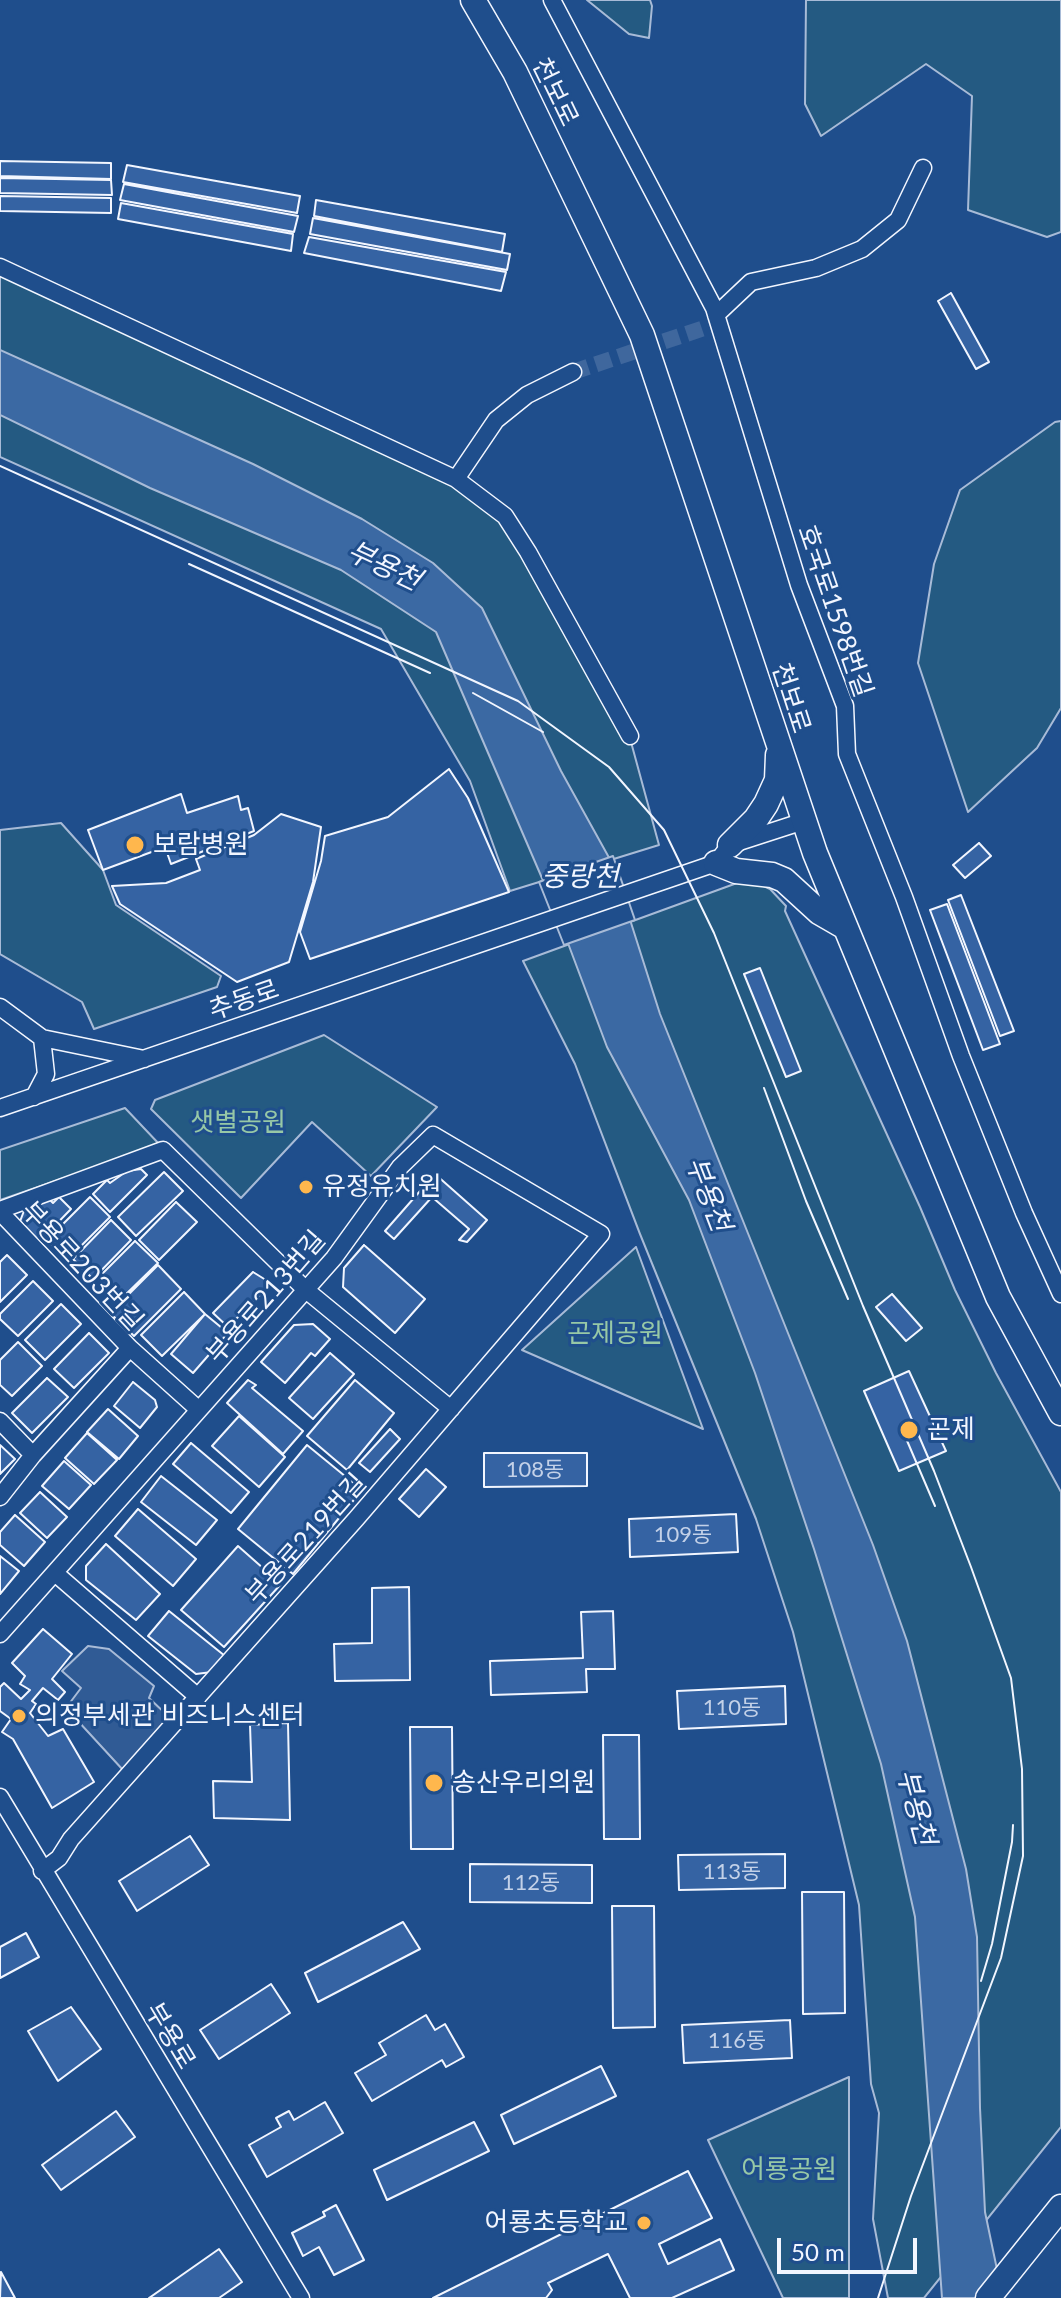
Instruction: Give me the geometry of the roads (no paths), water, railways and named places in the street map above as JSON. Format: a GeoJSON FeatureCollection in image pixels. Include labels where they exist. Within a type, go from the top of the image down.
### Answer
{"type":"FeatureCollection","features":[{"type":"Feature","properties":{"kind":"main road","name":"천보로"},"geometry":{"type":"LineString","coordinates":[[473,0],[515,72],[642,335],[779,749],[845,927],[998,1297],[1061,1413]]}},
{"type":"Feature","properties":{"kind":"main road"},"geometry":{"type":"LineString","coordinates":[[779,749],[777,780],[766,804],[723,854],[736,871],[772,875],[784,880],[819,912],[845,927]]}},
{"type":"Feature","properties":{"kind":"main road"},"geometry":{"type":"LineString","coordinates":[[988,2298],[1059,2209]]}},
{"type":"Feature","properties":{"kind":"street","name":"호국로1598번길"},"geometry":{"type":"LineString","coordinates":[[552,0],[716,315],[799,585],[845,706],[847,754],[904,897],[967,1070],[1024,1213],[1061,1294]]}},
{"type":"Feature","properties":{"kind":"street"},"geometry":{"type":"LineString","coordinates":[[716,315],[751,282],[816,268],[862,249],[898,220],[923,168]]}},
{"type":"Feature","properties":{"kind":"street"},"geometry":{"type":"LineString","coordinates":[[0,267],[456,479],[505,516],[630,736]]}},
{"type":"Feature","properties":{"kind":"street"},"geometry":{"type":"LineString","coordinates":[[456,479],[496,420],[527,395],[573,372]]}},
{"type":"Feature","properties":{"kind":"street"},"geometry":{"type":"LineString","coordinates":[[723,854],[804,821]]}},
{"type":"Feature","properties":{"kind":"street","name":"추동로"},"geometry":{"type":"LineString","coordinates":[[0,1108],[503,937],[723,854]]}},
{"type":"Feature","properties":{"kind":"street"},"geometry":{"type":"LineString","coordinates":[[0,1007],[42,1038],[146,1059]]}},
{"type":"Feature","properties":{"kind":"street"},"geometry":{"type":"LineString","coordinates":[[34,1097],[46,1074],[42,1038]]}},
{"type":"Feature","properties":{"kind":"street","name":"부용로213번길"},"geometry":{"type":"LineString","coordinates":[[0,1634],[6,1614],[55,1573],[334,1258],[400,1167],[433,1135],[601,1234]]}},
{"type":"Feature","properties":{"kind":"street"},"geometry":{"type":"LineString","coordinates":[[0,1211],[163,1150],[306,1290],[451,1409]]}},
{"type":"Feature","properties":{"kind":"street","name":"부용로203번길"},"geometry":{"type":"LineString","coordinates":[[0,1211],[130,1348],[33,1455],[0,1497]]}},
{"type":"Feature","properties":{"kind":"street","name":"부용로219번길"},"geometry":{"type":"LineString","coordinates":[[42,1871],[59,1858],[71,1839],[451,1409],[601,1234]]}},
{"type":"Feature","properties":{"kind":"street"},"geometry":{"type":"LineString","coordinates":[[130,1348],[199,1410]]}},
{"type":"Feature","properties":{"kind":"street"},"geometry":{"type":"LineString","coordinates":[[0,1421],[33,1455]]}},
{"type":"Feature","properties":{"kind":"street"},"geometry":{"type":"LineString","coordinates":[[55,1573],[198,1697]]}},
{"type":"Feature","properties":{"kind":"street","name":"부용로"},"geometry":{"type":"LineString","coordinates":[[0,1797],[301,2298]]}},
{"type":"Feature","properties":{"kind":"water","name":"중랑천"},"geometry":{"type":"Polygon","coordinates":[[[0,350],[253,464],[362,519],[433,563],[482,608],[561,771],[612,863],[660,1014],[873,1545],[907,1641],[966,1869],[977,1937],[985,2212],[1003,2298],[942,2298],[915,1917],[881,1764],[755,1373],[689,1200],[607,1047],[554,906],[436,632],[341,570],[150,488],[0,415],[0,350]]]}},
{"type":"Feature","properties":{"kind":"tunnel"},"geometry":{"type":"LineString","coordinates":[[573,372],[719,323]]}},
{"type":"Feature","properties":{"kind":"tram line"},"geometry":{"type":"LineString","coordinates":[[0,466],[518,701],[609,767],[664,830],[714,933],[971,1567],[1011,1678],[1022,1769],[1023,1856],[1001,1958],[911,2196],[878,2298]]}},
{"type":"Feature","properties":{"kind":"tram line"},"geometry":{"type":"LineString","coordinates":[[189,564],[430,673]]}},
{"type":"Feature","properties":{"kind":"tram line"},"geometry":{"type":"LineString","coordinates":[[473,693],[543,732]]}},
{"type":"Feature","properties":{"kind":"tram line"},"geometry":{"type":"LineString","coordinates":[[764,1088],[806,1201],[848,1299]]}},
{"type":"Feature","properties":{"kind":"tram line"},"geometry":{"type":"LineString","coordinates":[[905,1436],[935,1506]]}},
{"type":"Feature","properties":{"kind":"tram line"},"geometry":{"type":"LineString","coordinates":[[981,1981],[992,1944],[1013,1825]]}},
{"type":"Feature","properties":{"kind":"place","name":"보람병원"},"geometry":{"type":"Point","coordinates":[135,845]}},
{"type":"Feature","properties":{"kind":"place","name":"유정유치원"},"geometry":{"type":"Point","coordinates":[306,1187]}},
{"type":"Feature","properties":{"kind":"place","name":"곤제"},"geometry":{"type":"Point","coordinates":[909,1430]}},
{"type":"Feature","properties":{"kind":"place","name":"의정부세관 비즈니스센터"},"geometry":{"type":"Point","coordinates":[19,1716]}},
{"type":"Feature","properties":{"kind":"place","name":"송산우리의원"},"geometry":{"type":"Point","coordinates":[434,1783]}},
{"type":"Feature","properties":{"kind":"place","name":"어룡초등학교"},"geometry":{"type":"Point","coordinates":[644,2223]}},
{"type":"Feature","properties":{"kind":"water label","name":"부용천"},"geometry":{"type":"Point","coordinates":[384,566]}},
{"type":"Feature","properties":{"kind":"water label","name":"부용천"},"geometry":{"type":"Point","coordinates":[708,1194]}},
{"type":"Feature","properties":{"kind":"water label","name":"부용천"},"geometry":{"type":"Point","coordinates":[916,1807]}},
{"type":"Feature","properties":{"kind":"park label","name":"샛별공원"},"geometry":{"type":"Point","coordinates":[238,1123]}},
{"type":"Feature","properties":{"kind":"park label","name":"곤제공원"},"geometry":{"type":"Point","coordinates":[615,1334]}},
{"type":"Feature","properties":{"kind":"park label","name":"어룡공원"},"geometry":{"type":"Point","coordinates":[789,2170]}}]}
